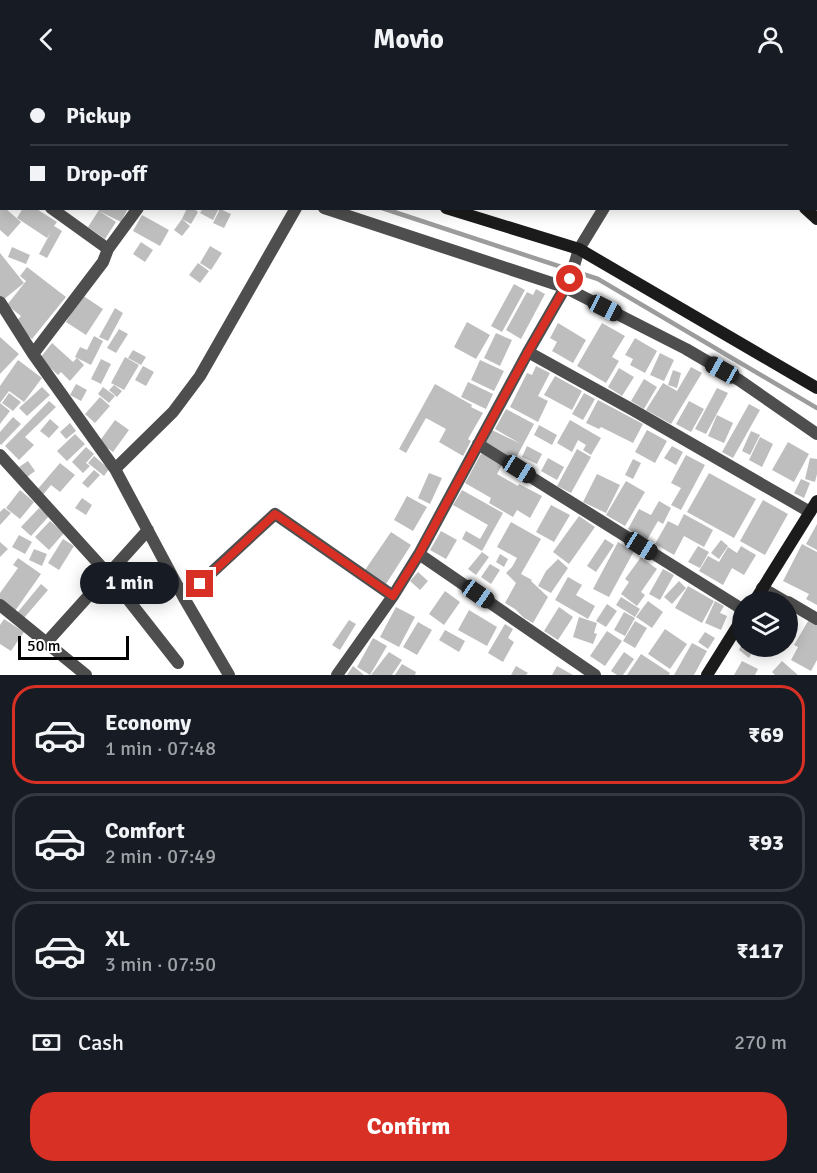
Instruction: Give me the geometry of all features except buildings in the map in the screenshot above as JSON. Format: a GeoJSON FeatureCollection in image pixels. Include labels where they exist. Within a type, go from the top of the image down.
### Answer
{"type":"FeatureCollection","features":[{"type":"Feature","properties":{"kind":"street"},"geometry":{"type":"LineString","coordinates":[[54,210],[108,249]]}},
{"type":"Feature","properties":{"kind":"street"},"geometry":{"type":"LineString","coordinates":[[33,354],[103,262],[108,249],[137,210]]}},
{"type":"Feature","properties":{"kind":"street"},"geometry":{"type":"LineString","coordinates":[[115,469],[173,412],[200,376],[295,210]]}},
{"type":"Feature","properties":{"kind":"street"},"geometry":{"type":"LineString","coordinates":[[330,210],[567,283],[739,380],[817,434]]}},
{"type":"Feature","properties":{"kind":"street"},"geometry":{"type":"LineString","coordinates":[[452,210],[576,255],[817,388]]}},
{"type":"Feature","properties":{"kind":"street"},"geometry":{"type":"LineString","coordinates":[[337,675],[393,596],[419,554],[567,283],[576,255],[603,210]]}},
{"type":"Feature","properties":{"kind":"street"},"geometry":{"type":"LineString","coordinates":[[0,302],[33,354],[115,469],[184,598],[229,675]]}},
{"type":"Feature","properties":{"kind":"street"},"geometry":{"type":"LineString","coordinates":[[528,352],[810,512]]}},
{"type":"Feature","properties":{"kind":"street"},"geometry":{"type":"LineString","coordinates":[[478,444],[732,603]]}},
{"type":"Feature","properties":{"kind":"street"},"geometry":{"type":"LineString","coordinates":[[0,454],[108,574],[178,663]]}},
{"type":"Feature","properties":{"kind":"street"},"geometry":{"type":"LineString","coordinates":[[760,591],[817,501]]}},
{"type":"Feature","properties":{"kind":"street"},"geometry":{"type":"LineString","coordinates":[[184,598],[275,514],[393,596]]}},
{"type":"Feature","properties":{"kind":"street"},"geometry":{"type":"LineString","coordinates":[[46,643],[148,530]]}},
{"type":"Feature","properties":{"kind":"street"},"geometry":{"type":"LineString","coordinates":[[419,554],[595,675]]}},
{"type":"Feature","properties":{"kind":"street"},"geometry":{"type":"LineString","coordinates":[[762,588],[767,591]]}},
{"type":"Feature","properties":{"kind":"street"},"geometry":{"type":"LineString","coordinates":[[0,605],[86,675]]}},
{"type":"Feature","properties":{"kind":"street"},"geometry":{"type":"LineString","coordinates":[[798,608],[817,619]]}},
{"type":"Feature","properties":{"kind":"street"},"geometry":{"type":"LineString","coordinates":[[707,675],[732,635]]}},
{"type":"Feature","properties":{"kind":"waterway"},"geometry":{"type":"LineString","coordinates":[[388,210],[598,279],[817,408]]}},
{"type":"Feature","properties":{"kind":"route"},"geometry":{"type":"LineString","coordinates":[[200,584],[275,514],[393,596],[419,554],[570,279]]}}]}
